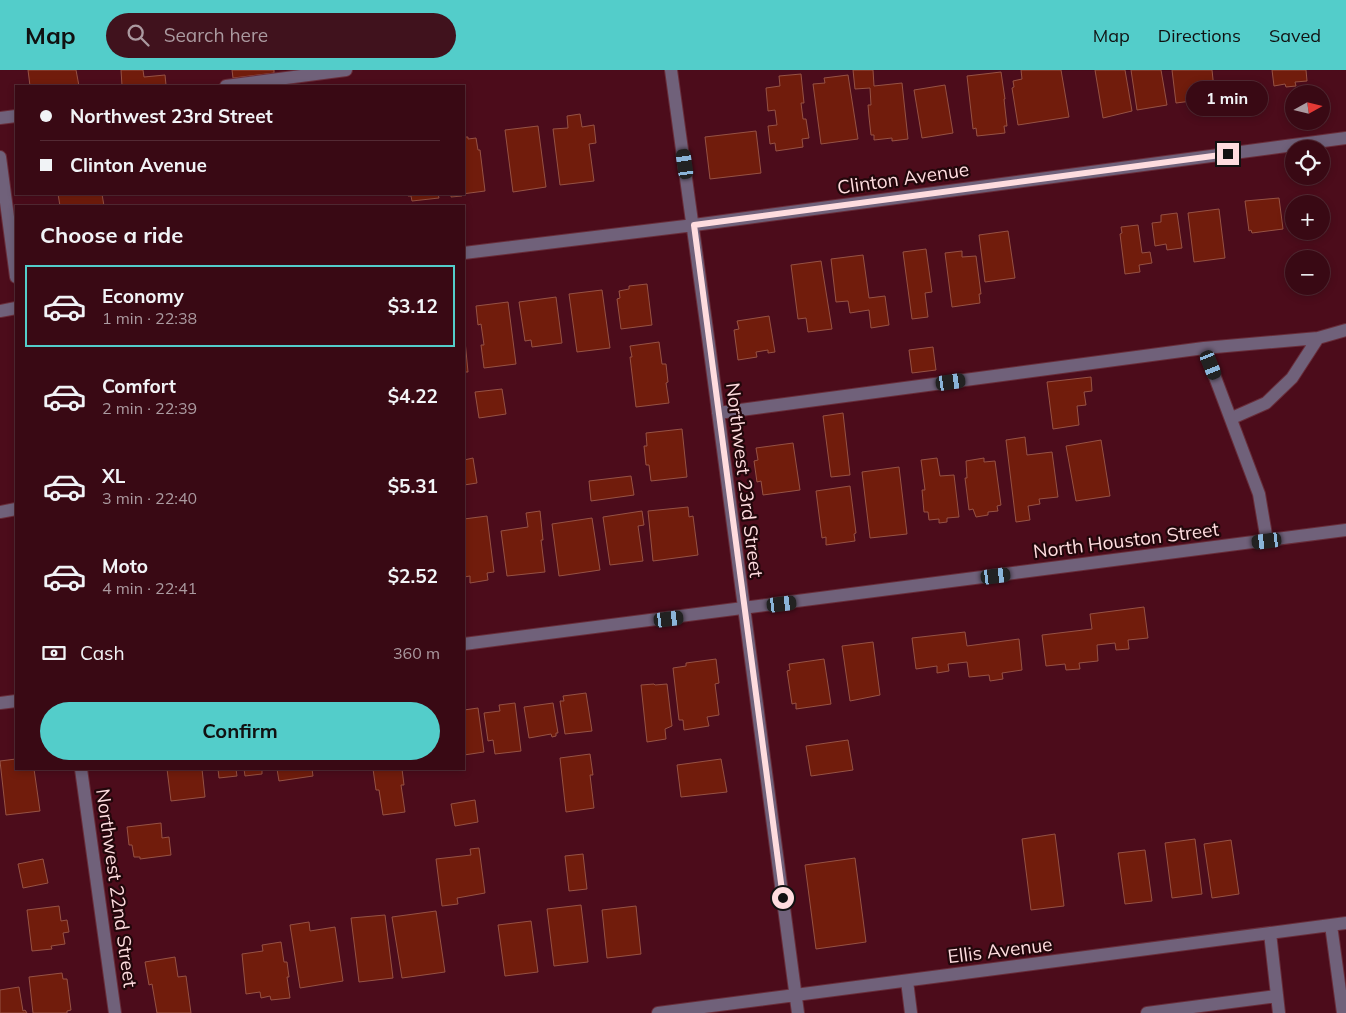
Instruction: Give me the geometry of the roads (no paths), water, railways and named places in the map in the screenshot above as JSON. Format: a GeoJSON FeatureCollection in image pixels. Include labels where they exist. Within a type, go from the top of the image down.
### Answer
{"type":"FeatureCollection","features":[{"type":"Feature","properties":{"kind":"street"},"geometry":{"type":"LineString","coordinates":[[234,85],[346,70]]}},
{"type":"Feature","properties":{"kind":"street","name":"Northwest 23rd Street"},"geometry":{"type":"LineString","coordinates":[[671,70],[694,225],[743,609],[798,1013]]}},
{"type":"Feature","properties":{"kind":"street"},"geometry":{"type":"LineString","coordinates":[[0,118],[15,116]]}},
{"type":"Feature","properties":{"kind":"street","name":"Clinton Avenue"},"geometry":{"type":"LineString","coordinates":[[465,253],[694,225],[1346,138]]}},
{"type":"Feature","properties":{"kind":"street"},"geometry":{"type":"LineString","coordinates":[[0,157],[15,270]]}},
{"type":"Feature","properties":{"kind":"street"},"geometry":{"type":"LineString","coordinates":[[0,311],[15,308]]}},
{"type":"Feature","properties":{"kind":"street"},"geometry":{"type":"LineString","coordinates":[[718,413],[1204,348],[1318,338],[1346,330]]}},
{"type":"Feature","properties":{"kind":"street"},"geometry":{"type":"LineString","coordinates":[[1232,418],[1266,403],[1292,378],[1318,338]]}},
{"type":"Feature","properties":{"kind":"street"},"geometry":{"type":"LineString","coordinates":[[1204,348],[1232,418],[1259,494],[1267,541]]}},
{"type":"Feature","properties":{"kind":"street"},"geometry":{"type":"LineString","coordinates":[[0,512],[15,510]]}},
{"type":"Feature","properties":{"kind":"street","name":"North Houston Street"},"geometry":{"type":"LineString","coordinates":[[465,644],[1346,530]]}},
{"type":"Feature","properties":{"kind":"street"},"geometry":{"type":"LineString","coordinates":[[0,703],[15,701]]}},
{"type":"Feature","properties":{"kind":"street","name":"Northwest 22nd Street"},"geometry":{"type":"LineString","coordinates":[[82,770],[115,1013]]}},
{"type":"Feature","properties":{"kind":"street","name":"Ellis Avenue"},"geometry":{"type":"LineString","coordinates":[[658,1013],[1346,923]]}},
{"type":"Feature","properties":{"kind":"street"},"geometry":{"type":"LineString","coordinates":[[1331,925],[1344,1013]]}},
{"type":"Feature","properties":{"kind":"street"},"geometry":{"type":"LineString","coordinates":[[1270,933],[1279,1013]]}},
{"type":"Feature","properties":{"kind":"street"},"geometry":{"type":"LineString","coordinates":[[907,981],[911,1013]]}},
{"type":"Feature","properties":{"kind":"street"},"geometry":{"type":"LineString","coordinates":[[1147,1013],[1277,996]]}}]}
